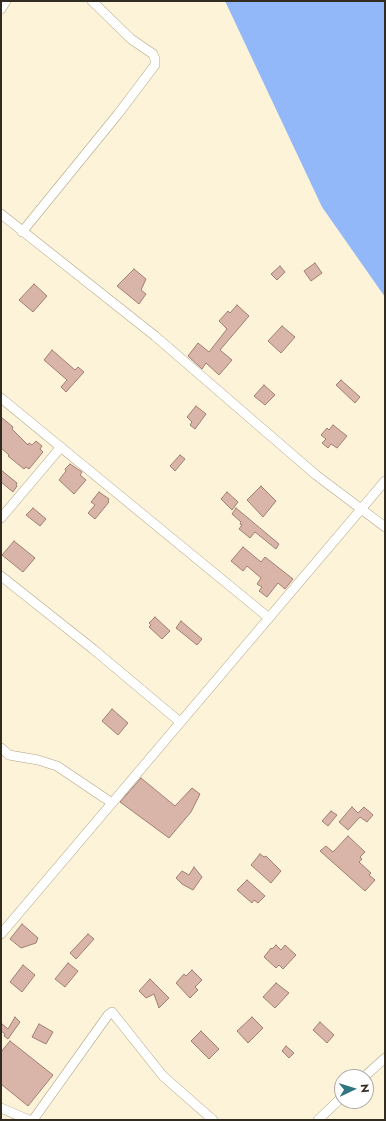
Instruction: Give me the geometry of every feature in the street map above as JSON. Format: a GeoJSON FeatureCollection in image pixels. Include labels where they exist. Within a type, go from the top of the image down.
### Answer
{"type":"FeatureCollection","features":[{"type":"Feature","properties":{"kind":"street"},"geometry":{"type":"LineString","coordinates":[[1,9],[6,1]]}},
{"type":"Feature","properties":{"kind":"street"},"geometry":{"type":"LineString","coordinates":[[22,232],[118,114],[155,65],[153,54],[131,39],[92,1]]}},
{"type":"Feature","properties":{"kind":"street"},"geometry":{"type":"LineString","coordinates":[[1,214],[154,336],[316,475],[385,526]]}},
{"type":"Feature","properties":{"kind":"street"},"geometry":{"type":"LineString","coordinates":[[1,398],[269,618]]}},
{"type":"Feature","properties":{"kind":"street"},"geometry":{"type":"LineString","coordinates":[[1,518],[61,447]]}},
{"type":"Feature","properties":{"kind":"street"},"geometry":{"type":"LineString","coordinates":[[1,934],[385,481]]}},
{"type":"Feature","properties":{"kind":"street"},"geometry":{"type":"LineString","coordinates":[[1,576],[93,649],[180,722]]}},
{"type":"Feature","properties":{"kind":"street"},"geometry":{"type":"LineString","coordinates":[[1,748],[9,755],[38,760],[57,766],[112,803]]}},
{"type":"Feature","properties":{"kind":"street"},"geometry":{"type":"LineString","coordinates":[[33,1120],[108,1015],[112,1012],[163,1076],[213,1120]]}},
{"type":"Feature","properties":{"kind":"street"},"geometry":{"type":"LineString","coordinates":[[373,1069],[385,1058]]}},
{"type":"Feature","properties":{"kind":"street"},"geometry":{"type":"LineString","coordinates":[[318,1120],[334,1105]]}},
{"type":"Feature","properties":{"kind":"street"},"geometry":{"type":"LineString","coordinates":[[1,1108],[29,1120]]}},
{"type":"Feature","properties":{"kind":"water"},"geometry":{"type":"Polygon","coordinates":[[[225,1],[385,1],[385,297],[322,207],[225,1]]]}},
{"type":"Feature","properties":{"kind":"building"},"geometry":{"type":"Polygon","coordinates":[[[315,263],[322,273],[311,281],[304,271],[315,263]]]}},
{"type":"Feature","properties":{"kind":"building"},"geometry":{"type":"Polygon","coordinates":[[[280,266],[285,272],[277,280],[271,274],[280,266]]]}},
{"type":"Feature","properties":{"kind":"building"},"geometry":{"type":"Polygon","coordinates":[[[134,269],[146,279],[141,290],[146,294],[139,304],[117,286],[134,269]]]}},
{"type":"Feature","properties":{"kind":"building"},"geometry":{"type":"Polygon","coordinates":[[[34,284],[47,296],[33,312],[19,300],[34,284]]]}},
{"type":"Feature","properties":{"kind":"building"},"geometry":{"type":"Polygon","coordinates":[[[237,305],[249,316],[220,350],[232,360],[219,375],[206,363],[202,369],[188,356],[198,343],[209,352],[227,329],[219,321],[228,311],[230,313],[237,305]]]}},
{"type":"Feature","properties":{"kind":"building"},"geometry":{"type":"Polygon","coordinates":[[[282,326],[295,337],[281,353],[268,341],[282,326]]]}},
{"type":"Feature","properties":{"kind":"building"},"geometry":{"type":"Polygon","coordinates":[[[52,350],[75,370],[78,367],[84,372],[66,392],[61,387],[67,380],[44,360],[52,350]]]}},
{"type":"Feature","properties":{"kind":"building"},"geometry":{"type":"Polygon","coordinates":[[[341,380],[360,397],[355,403],[336,385],[341,380]]]}},
{"type":"Feature","properties":{"kind":"building"},"geometry":{"type":"Polygon","coordinates":[[[264,385],[275,395],[265,405],[254,396],[264,385]]]}},
{"type":"Feature","properties":{"kind":"building"},"geometry":{"type":"Polygon","coordinates":[[[196,406],[206,414],[195,429],[190,425],[192,422],[187,417],[196,406]]]}},
{"type":"Feature","properties":{"kind":"building"},"geometry":{"type":"Polygon","coordinates":[[[1,417],[13,427],[12,429],[28,445],[29,443],[32,445],[36,441],[42,446],[40,449],[43,452],[29,469],[26,467],[24,469],[1,448],[1,417]]]}},
{"type":"Feature","properties":{"kind":"building"},"geometry":{"type":"Polygon","coordinates":[[[333,425],[347,436],[337,448],[331,444],[328,448],[322,443],[326,439],[321,435],[327,428],[329,430],[333,425]]]}},
{"type":"Feature","properties":{"kind":"building"},"geometry":{"type":"Polygon","coordinates":[[[180,455],[185,459],[175,471],[170,466],[180,455]]]}},
{"type":"Feature","properties":{"kind":"building"},"geometry":{"type":"Polygon","coordinates":[[[70,464],[82,472],[80,475],[86,480],[74,494],[59,480],[66,471],[65,469],[70,464]]]}},
{"type":"Feature","properties":{"kind":"building"},"geometry":{"type":"Polygon","coordinates":[[[1,470],[17,483],[17,486],[13,492],[1,482],[1,470]]]}},
{"type":"Feature","properties":{"kind":"building"},"geometry":{"type":"Polygon","coordinates":[[[261,486],[276,501],[263,517],[247,500],[261,486]]]}},
{"type":"Feature","properties":{"kind":"building"},"geometry":{"type":"Polygon","coordinates":[[[99,492],[109,499],[109,502],[95,519],[88,513],[95,505],[91,502],[99,492]]]}},
{"type":"Feature","properties":{"kind":"building"},"geometry":{"type":"Polygon","coordinates":[[[227,492],[238,502],[232,510],[221,499],[227,492]]]}},
{"type":"Feature","properties":{"kind":"building"},"geometry":{"type":"Polygon","coordinates":[[[33,508],[46,519],[40,526],[26,515],[33,508]]]}},
{"type":"Feature","properties":{"kind":"building"},"geometry":{"type":"Polygon","coordinates":[[[236,508],[279,544],[276,549],[255,532],[250,538],[239,529],[242,525],[240,524],[241,522],[232,514],[236,508]]]}},
{"type":"Feature","properties":{"kind":"building"},"geometry":{"type":"Polygon","coordinates":[[[14,541],[35,558],[23,572],[2,555],[14,541]]]}},
{"type":"Feature","properties":{"kind":"building"},"geometry":{"type":"Polygon","coordinates":[[[243,547],[261,562],[265,557],[293,579],[285,589],[278,583],[267,597],[259,591],[262,587],[257,584],[261,578],[247,566],[243,571],[231,561],[243,547]]]}},
{"type":"Feature","properties":{"kind":"building"},"geometry":{"type":"Polygon","coordinates":[[[155,617],[170,631],[162,639],[149,627],[151,625],[149,623],[155,617]]]}},
{"type":"Feature","properties":{"kind":"building"},"geometry":{"type":"Polygon","coordinates":[[[181,621],[202,639],[197,645],[176,628],[181,621]]]}},
{"type":"Feature","properties":{"kind":"building"},"geometry":{"type":"Polygon","coordinates":[[[112,709],[128,723],[118,735],[102,721],[112,709]]]}},
{"type":"Feature","properties":{"kind":"building"},"geometry":{"type":"Polygon","coordinates":[[[141,778],[175,806],[192,788],[200,794],[191,812],[169,838],[120,802],[141,778]]]}},
{"type":"Feature","properties":{"kind":"building"},"geometry":{"type":"Polygon","coordinates":[[[352,807],[358,813],[364,807],[373,815],[367,822],[360,817],[348,830],[339,822],[352,807]]]}},
{"type":"Feature","properties":{"kind":"building"},"geometry":{"type":"Polygon","coordinates":[[[331,811],[337,815],[328,826],[322,821],[331,811]]]}},
{"type":"Feature","properties":{"kind":"building"},"geometry":{"type":"Polygon","coordinates":[[[348,836],[365,852],[360,857],[362,859],[359,862],[371,873],[369,875],[375,880],[365,891],[320,851],[326,846],[333,852],[348,836]]]}},
{"type":"Feature","properties":{"kind":"building"},"geometry":{"type":"Polygon","coordinates":[[[260,854],[264,857],[266,856],[281,871],[271,883],[251,865],[260,854]]]}},
{"type":"Feature","properties":{"kind":"building"},"geometry":{"type":"Polygon","coordinates":[[[194,867],[202,877],[193,890],[182,884],[176,878],[182,871],[189,875],[194,867]]]}},
{"type":"Feature","properties":{"kind":"building"},"geometry":{"type":"Polygon","coordinates":[[[247,880],[265,896],[258,903],[254,900],[252,903],[237,890],[247,880]]]}},
{"type":"Feature","properties":{"kind":"building"},"geometry":{"type":"Polygon","coordinates":[[[22,924],[38,938],[36,943],[21,948],[10,939],[22,924]]]}},
{"type":"Feature","properties":{"kind":"building"},"geometry":{"type":"Polygon","coordinates":[[[88,934],[94,939],[76,959],[70,953],[88,934]]]}},
{"type":"Feature","properties":{"kind":"building"},"geometry":{"type":"Polygon","coordinates":[[[276,945],[281,950],[285,945],[296,955],[283,969],[279,965],[276,968],[264,957],[271,948],[272,949],[276,945]]]}},
{"type":"Feature","properties":{"kind":"building"},"geometry":{"type":"Polygon","coordinates":[[[68,963],[78,971],[65,987],[55,979],[68,963]]]}},
{"type":"Feature","properties":{"kind":"building"},"geometry":{"type":"Polygon","coordinates":[[[23,965],[35,975],[22,992],[10,982],[23,965]]]}},
{"type":"Feature","properties":{"kind":"building"},"geometry":{"type":"Polygon","coordinates":[[[192,970],[202,980],[195,987],[198,990],[190,998],[176,983],[184,974],[186,976],[192,970]]]}},
{"type":"Feature","properties":{"kind":"building"},"geometry":{"type":"Polygon","coordinates":[[[150,979],[169,998],[159,1008],[154,994],[146,998],[139,991],[150,979]]]}},
{"type":"Feature","properties":{"kind":"building"},"geometry":{"type":"Polygon","coordinates":[[[276,983],[289,993],[275,1008],[263,997],[276,983]]]}},
{"type":"Feature","properties":{"kind":"building"},"geometry":{"type":"Polygon","coordinates":[[[15,1017],[20,1022],[8,1039],[1,1031],[1,1023],[8,1029],[15,1017]]]}},
{"type":"Feature","properties":{"kind":"building"},"geometry":{"type":"Polygon","coordinates":[[[252,1017],[263,1028],[248,1043],[237,1031],[252,1017]]]}},
{"type":"Feature","properties":{"kind":"building"},"geometry":{"type":"Polygon","coordinates":[[[320,1022],[334,1035],[327,1043],[313,1030],[320,1022]]]}},
{"type":"Feature","properties":{"kind":"building"},"geometry":{"type":"Polygon","coordinates":[[[39,1024],[53,1032],[46,1044],[32,1037],[39,1024]]]}},
{"type":"Feature","properties":{"kind":"building"},"geometry":{"type":"Polygon","coordinates":[[[201,1031],[219,1049],[209,1059],[191,1041],[201,1031]]]}},
{"type":"Feature","properties":{"kind":"building"},"geometry":{"type":"Polygon","coordinates":[[[10,1041],[53,1075],[28,1106],[1,1084],[1,1052],[10,1041]]]}},
{"type":"Feature","properties":{"kind":"building"},"geometry":{"type":"Polygon","coordinates":[[[286,1046],[294,1053],[289,1058],[282,1051],[286,1046]]]}}]}
